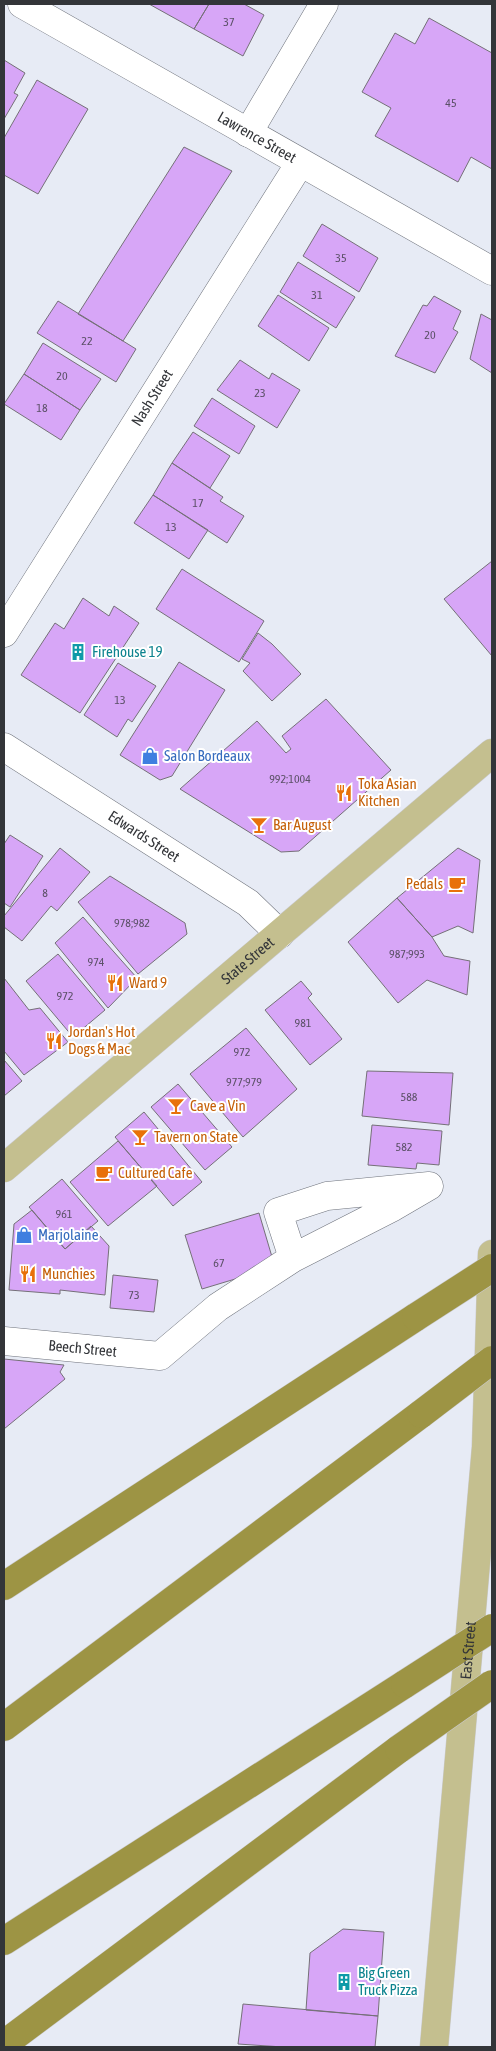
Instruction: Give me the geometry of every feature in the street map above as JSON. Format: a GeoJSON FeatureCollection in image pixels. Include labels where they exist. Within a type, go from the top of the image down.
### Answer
{"type":"FeatureCollection","features":[{"type":"Feature","properties":{"kind":"highway"},"geometry":{"type":"LineString","coordinates":[[4,1586],[492,1268]]}},
{"type":"Feature","properties":{"kind":"highway"},"geometry":{"type":"LineString","coordinates":[[4,1727],[492,1360]]}},
{"type":"Feature","properties":{"kind":"highway"},"geometry":{"type":"LineString","coordinates":[[4,1942],[492,1628]]}},
{"type":"Feature","properties":{"kind":"highway"},"geometry":{"type":"LineString","coordinates":[[4,2044],[294,1825],[492,1684]]}},
{"type":"Feature","properties":{"kind":"main road","name":"State Street"},"geometry":{"type":"LineString","coordinates":[[4,1168],[492,753]]}},
{"type":"Feature","properties":{"kind":"main road","name":"East Street"},"geometry":{"type":"LineString","coordinates":[[434,2047],[486,1447],[492,1254]]}},
{"type":"Feature","properties":{"kind":"street","name":"Lawrence Street"},"geometry":{"type":"LineString","coordinates":[[22,4],[492,271]]}},
{"type":"Feature","properties":{"kind":"street"},"geometry":{"type":"LineString","coordinates":[[248,133],[324,4]]}},
{"type":"Feature","properties":{"kind":"street","name":"Nash Street"},"geometry":{"type":"LineString","coordinates":[[4,633],[300,163]]}},
{"type":"Feature","properties":{"kind":"street","name":"Edwards Street"},"geometry":{"type":"LineString","coordinates":[[4,746],[248,903],[280,934]]}},
{"type":"Feature","properties":{"kind":"street"},"geometry":{"type":"LineString","coordinates":[[430,1186],[393,1207],[293,1258],[278,1212],[327,1196],[430,1186]]}},
{"type":"Feature","properties":{"kind":"street","name":"Beech Street"},"geometry":{"type":"LineString","coordinates":[[4,1341],[160,1356],[218,1307],[293,1258]]}},
{"type":"Feature","properties":{"kind":"building"},"geometry":{"type":"Polygon","coordinates":[[[149,4],[209,4],[194,29],[149,4]]]}},
{"type":"Feature","properties":{"kind":"building"},"geometry":{"type":"Polygon","coordinates":[[[209,4],[244,4],[264,15],[243,56],[194,29],[209,4]]]}},
{"type":"Feature","properties":{"kind":"building"},"geometry":{"type":"Polygon","coordinates":[[[429,18],[492,53],[492,169],[471,157],[458,182],[375,136],[391,108],[362,92],[395,33],[415,44],[429,18]]]}},
{"type":"Feature","properties":{"kind":"building"},"geometry":{"type":"Polygon","coordinates":[[[4,60],[25,73],[14,93],[18,95],[4,119],[4,60]]]}},
{"type":"Feature","properties":{"kind":"building"},"geometry":{"type":"Polygon","coordinates":[[[37,80],[88,109],[38,194],[4,175],[4,138],[37,80]]]}},
{"type":"Feature","properties":{"kind":"building"},"geometry":{"type":"Polygon","coordinates":[[[184,147],[232,171],[123,341],[78,314],[184,147]]]}},
{"type":"Feature","properties":{"kind":"building"},"geometry":{"type":"Polygon","coordinates":[[[322,224],[378,258],[359,292],[303,256],[322,224]]]}},
{"type":"Feature","properties":{"kind":"building"},"geometry":{"type":"Polygon","coordinates":[[[298,262],[355,297],[336,328],[280,292],[298,262]]]}},
{"type":"Feature","properties":{"kind":"building"},"geometry":{"type":"Polygon","coordinates":[[[278,295],[329,328],[309,361],[258,326],[278,295]]]}},
{"type":"Feature","properties":{"kind":"building"},"geometry":{"type":"Polygon","coordinates":[[[434,296],[461,311],[453,329],[458,332],[435,373],[395,356],[423,305],[427,306],[434,296]]]}},
{"type":"Feature","properties":{"kind":"building"},"geometry":{"type":"Polygon","coordinates":[[[58,301],[136,349],[116,382],[37,333],[58,301]]]}},
{"type":"Feature","properties":{"kind":"building"},"geometry":{"type":"Polygon","coordinates":[[[481,314],[492,320],[492,373],[470,359],[481,314]]]}},
{"type":"Feature","properties":{"kind":"building"},"geometry":{"type":"Polygon","coordinates":[[[43,343],[101,379],[80,410],[24,374],[43,343]]]}},
{"type":"Feature","properties":{"kind":"building"},"geometry":{"type":"Polygon","coordinates":[[[240,360],[269,379],[272,373],[300,390],[277,428],[217,390],[240,360]]]}},
{"type":"Feature","properties":{"kind":"building"},"geometry":{"type":"Polygon","coordinates":[[[24,374],[80,410],[61,440],[4,404],[24,374]]]}},
{"type":"Feature","properties":{"kind":"building"},"geometry":{"type":"Polygon","coordinates":[[[212,398],[255,426],[239,454],[194,426],[212,398]]]}},
{"type":"Feature","properties":{"kind":"building"},"geometry":{"type":"Polygon","coordinates":[[[193,432],[230,456],[210,488],[172,463],[193,432]]]}},
{"type":"Feature","properties":{"kind":"building"},"geometry":{"type":"Polygon","coordinates":[[[172,463],[223,497],[220,501],[244,516],[227,543],[153,495],[172,463]]]}},
{"type":"Feature","properties":{"kind":"building"},"geometry":{"type":"Polygon","coordinates":[[[153,495],[208,530],[189,559],[134,523],[153,495]]]}},
{"type":"Feature","properties":{"kind":"building"},"geometry":{"type":"Polygon","coordinates":[[[492,561],[492,656],[444,599],[492,561]]]}},
{"type":"Feature","properties":{"kind":"building"},"geometry":{"type":"Polygon","coordinates":[[[182,569],[264,621],[239,662],[156,609],[182,569]]]}},
{"type":"Feature","properties":{"kind":"building","name":"Firehouse 19"},"geometry":{"type":"Polygon","coordinates":[[[83,598],[109,616],[114,606],[139,623],[80,713],[21,675],[55,623],[64,629],[83,598]]]}},
{"type":"Feature","properties":{"kind":"building"},"geometry":{"type":"Polygon","coordinates":[[[258,633],[272,644],[301,674],[272,701],[243,671],[250,663],[242,659],[258,633]]]}},
{"type":"Feature","properties":{"kind":"building"},"geometry":{"type":"Polygon","coordinates":[[[179,662],[225,690],[172,776],[160,780],[120,755],[179,662]]]}},
{"type":"Feature","properties":{"kind":"building"},"geometry":{"type":"Polygon","coordinates":[[[118,663],[156,686],[132,722],[128,719],[117,737],[84,715],[118,663]]]}},
{"type":"Feature","properties":{"kind":"building"},"geometry":{"type":"Polygon","coordinates":[[[326,699],[391,770],[299,851],[281,852],[180,789],[257,721],[286,753],[291,749],[282,736],[326,699]]]}},
{"type":"Feature","properties":{"kind":"building"},"geometry":{"type":"Polygon","coordinates":[[[10,835],[43,856],[10,907],[4,903],[4,844],[10,835]]]}},
{"type":"Feature","properties":{"kind":"building"},"geometry":{"type":"Polygon","coordinates":[[[60,848],[90,872],[57,911],[51,906],[22,941],[4,927],[4,916],[60,848]]]}},
{"type":"Feature","properties":{"kind":"building"},"geometry":{"type":"Polygon","coordinates":[[[458,848],[480,860],[473,933],[458,926],[432,937],[397,898],[458,848]]]}},
{"type":"Feature","properties":{"kind":"building"},"geometry":{"type":"Polygon","coordinates":[[[110,876],[185,923],[187,934],[138,974],[78,902],[110,876]]]}},
{"type":"Feature","properties":{"kind":"building"},"geometry":{"type":"Polygon","coordinates":[[[397,898],[432,937],[444,956],[470,961],[467,995],[427,980],[398,1003],[348,942],[397,898]]]}},
{"type":"Feature","properties":{"kind":"building"},"geometry":{"type":"Polygon","coordinates":[[[83,917],[137,978],[108,1008],[55,943],[83,917]]]}},
{"type":"Feature","properties":{"kind":"building"},"geometry":{"type":"Polygon","coordinates":[[[58,954],[105,1010],[73,1037],[26,981],[58,954]]]}},
{"type":"Feature","properties":{"kind":"building"},"geometry":{"type":"Polygon","coordinates":[[[4,978],[29,1010],[40,1008],[68,1042],[24,1075],[4,1051],[4,978]]]}},
{"type":"Feature","properties":{"kind":"building"},"geometry":{"type":"Polygon","coordinates":[[[301,981],[312,994],[308,998],[342,1039],[310,1065],[265,1010],[301,981]]]}},
{"type":"Feature","properties":{"kind":"building"},"geometry":{"type":"Polygon","coordinates":[[[246,1028],[297,1089],[243,1137],[190,1074],[246,1028]]]}},
{"type":"Feature","properties":{"kind":"building"},"geometry":{"type":"Polygon","coordinates":[[[4,1060],[22,1081],[4,1096],[4,1060]]]}},
{"type":"Feature","properties":{"kind":"building"},"geometry":{"type":"Polygon","coordinates":[[[367,1071],[453,1073],[449,1125],[362,1116],[367,1071]]]}},
{"type":"Feature","properties":{"kind":"building"},"geometry":{"type":"Polygon","coordinates":[[[178,1084],[232,1147],[205,1170],[151,1107],[178,1084]]]}},
{"type":"Feature","properties":{"kind":"building"},"geometry":{"type":"Polygon","coordinates":[[[144,1112],[202,1182],[173,1206],[115,1137],[144,1112]]]}},
{"type":"Feature","properties":{"kind":"building"},"geometry":{"type":"Polygon","coordinates":[[[372,1125],[442,1131],[439,1165],[417,1163],[416,1169],[368,1165],[372,1125]]]}},
{"type":"Feature","properties":{"kind":"building"},"geometry":{"type":"Polygon","coordinates":[[[118,1141],[157,1186],[108,1226],[70,1182],[118,1141]]]}},
{"type":"Feature","properties":{"kind":"building"},"geometry":{"type":"Polygon","coordinates":[[[62,1179],[98,1221],[65,1249],[29,1207],[62,1179]]]}},
{"type":"Feature","properties":{"kind":"building"},"geometry":{"type":"Polygon","coordinates":[[[32,1210],[65,1249],[91,1226],[109,1246],[105,1295],[60,1290],[60,1294],[9,1290],[14,1224],[32,1210]]]}},
{"type":"Feature","properties":{"kind":"building"},"geometry":{"type":"Polygon","coordinates":[[[259,1213],[275,1267],[202,1289],[185,1235],[259,1213]]]}},
{"type":"Feature","properties":{"kind":"building"},"geometry":{"type":"Polygon","coordinates":[[[113,1275],[158,1280],[154,1312],[110,1308],[113,1275]]]}},
{"type":"Feature","properties":{"kind":"building"},"geometry":{"type":"Polygon","coordinates":[[[4,1359],[64,1365],[60,1372],[65,1379],[4,1429],[4,1359]]]}},
{"type":"Feature","properties":{"kind":"building","name":"Big Green Truck Pizza"},"geometry":{"type":"Polygon","coordinates":[[[343,1929],[384,1932],[378,2016],[306,2010],[310,1953],[343,1929]]]}},
{"type":"Feature","properties":{"kind":"building"},"geometry":{"type":"Polygon","coordinates":[[[243,2004],[378,2016],[375,2047],[283,2047],[238,2044],[243,2004]]]}},
{"type":"Feature","properties":{"kind":"place","name":"Firehouse 19"},"geometry":{"type":"Point","coordinates":[78,652]}},
{"type":"Feature","properties":{"kind":"place","name":"Salon Bordeaux"},"geometry":{"type":"Point","coordinates":[150,756]}},
{"type":"Feature","properties":{"kind":"place","name":"Toka Asian Kitchen"},"geometry":{"type":"Point","coordinates":[344,793]}},
{"type":"Feature","properties":{"kind":"place","name":"Bar August"},"geometry":{"type":"Point","coordinates":[259,825]}},
{"type":"Feature","properties":{"kind":"place","name":"Pedals"},"geometry":{"type":"Point","coordinates":[457,884]}},
{"type":"Feature","properties":{"kind":"place","name":"Ward 9"},"geometry":{"type":"Point","coordinates":[115,983]}},
{"type":"Feature","properties":{"kind":"place","name":"Jordan's Hot Dogs & Mac"},"geometry":{"type":"Point","coordinates":[54,1041]}},
{"type":"Feature","properties":{"kind":"place","name":"Cave a Vin"},"geometry":{"type":"Point","coordinates":[176,1106]}},
{"type":"Feature","properties":{"kind":"place","name":"Tavern on State"},"geometry":{"type":"Point","coordinates":[140,1137]}},
{"type":"Feature","properties":{"kind":"place","name":"Cultured Cafe"},"geometry":{"type":"Point","coordinates":[104,1173]}},
{"type":"Feature","properties":{"kind":"place","name":"Marjolaine"},"geometry":{"type":"Point","coordinates":[24,1235]}},
{"type":"Feature","properties":{"kind":"place","name":"Munchies"},"geometry":{"type":"Point","coordinates":[28,1274]}},
{"type":"Feature","properties":{"kind":"place","name":"Big Green Truck Pizza"},"geometry":{"type":"Point","coordinates":[344,1982]}}]}
